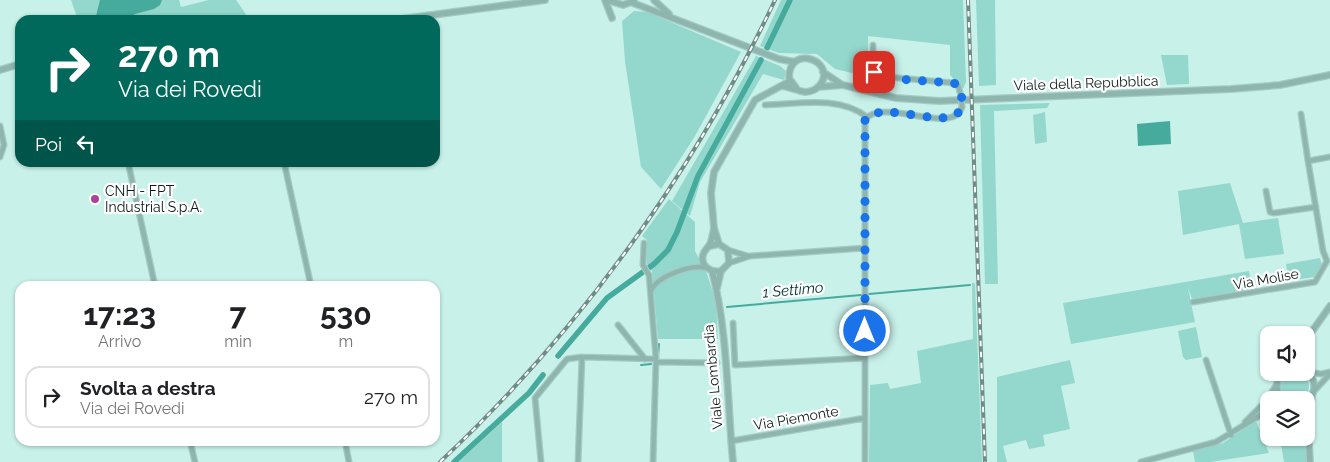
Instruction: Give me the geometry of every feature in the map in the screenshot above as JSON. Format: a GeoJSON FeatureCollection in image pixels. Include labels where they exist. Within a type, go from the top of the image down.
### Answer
{"type":"FeatureCollection","features":[{"type":"Feature","properties":{"kind":"street"},"geometry":{"type":"LineString","coordinates":[[432,15],[545,0]]}},
{"type":"Feature","properties":{"kind":"street"},"geometry":{"type":"LineString","coordinates":[[606,0],[618,5],[634,1],[779,59],[795,62],[810,58],[820,64],[823,72],[822,80],[818,87],[811,91],[782,86]]}},
{"type":"Feature","properties":{"kind":"street"},"geometry":{"type":"LineString","coordinates":[[606,0],[612,18]]}},
{"type":"Feature","properties":{"kind":"street"},"geometry":{"type":"LineString","coordinates":[[654,0],[672,17]]}},
{"type":"Feature","properties":{"kind":"street"},"geometry":{"type":"LineString","coordinates":[[865,462],[864,124],[872,113],[881,111],[934,118],[952,117],[960,112],[962,107],[962,96],[958,85],[954,83],[876,76],[873,67],[873,45]]}},
{"type":"Feature","properties":{"kind":"street"},"geometry":{"type":"LineString","coordinates":[[779,59],[790,72]]}},
{"type":"Feature","properties":{"kind":"street"},"geometry":{"type":"LineString","coordinates":[[795,62],[790,72],[790,81],[797,89]]}},
{"type":"Feature","properties":{"kind":"street"},"geometry":{"type":"LineString","coordinates":[[0,70],[15,66]]}},
{"type":"Feature","properties":{"kind":"street","name":"Viale della Repubblica"},"geometry":{"type":"LineString","coordinates":[[823,72],[843,85],[879,95],[939,101],[1231,89],[1280,85],[1330,75]]}},
{"type":"Feature","properties":{"kind":"street"},"geometry":{"type":"LineString","coordinates":[[750,256],[728,250],[719,244],[714,228],[711,193],[714,172],[755,100],[790,81]]}},
{"type":"Feature","properties":{"kind":"street","name":"Viale della Repubblica"},"geometry":{"type":"LineString","coordinates":[[818,87],[843,85]]}},
{"type":"Feature","properties":{"kind":"street"},"geometry":{"type":"LineString","coordinates":[[765,105],[826,102],[854,108],[867,118]]}},
{"type":"Feature","properties":{"kind":"street"},"geometry":{"type":"LineString","coordinates":[[1301,114],[1323,251],[1329,261]]}},
{"type":"Feature","properties":{"kind":"street"},"geometry":{"type":"LineString","coordinates":[[0,126],[4,145],[0,157]]}},
{"type":"Feature","properties":{"kind":"street"},"geometry":{"type":"LineString","coordinates":[[1308,161],[1330,157]]}},
{"type":"Feature","properties":{"kind":"street"},"geometry":{"type":"LineString","coordinates":[[129,167],[154,281]]}},
{"type":"Feature","properties":{"kind":"street"},"geometry":{"type":"LineString","coordinates":[[285,167],[310,281]]}},
{"type":"Feature","properties":{"kind":"street"},"geometry":{"type":"LineString","coordinates":[[1266,191],[1270,212],[1316,207]]}},
{"type":"Feature","properties":{"kind":"street"},"geometry":{"type":"LineString","coordinates":[[710,246],[714,228]]}},
{"type":"Feature","properties":{"kind":"street"},"geometry":{"type":"LineString","coordinates":[[644,243],[644,267],[647,272],[650,292],[656,361],[653,462]]}},
{"type":"Feature","properties":{"kind":"street"},"geometry":{"type":"LineString","coordinates":[[709,269],[702,258],[703,253],[710,246],[719,244]]}},
{"type":"Feature","properties":{"kind":"street"},"geometry":{"type":"LineString","coordinates":[[650,292],[652,287],[663,279],[694,267],[721,271],[729,263],[750,256],[865,248]]}},
{"type":"Feature","properties":{"kind":"street"},"geometry":{"type":"LineString","coordinates":[[728,250],[729,263]]}},
{"type":"Feature","properties":{"kind":"street","name":"Via Molise"},"geometry":{"type":"LineString","coordinates":[[1193,302],[1315,282],[1329,261]]}},
{"type":"Feature","properties":{"kind":"street","name":"Viale Lombardia"},"geometry":{"type":"LineString","coordinates":[[709,269],[717,290],[733,462]]}},
{"type":"Feature","properties":{"kind":"street","name":"Viale Lombardia"},"geometry":{"type":"LineString","coordinates":[[717,290],[721,271]]}},
{"type":"Feature","properties":{"kind":"street"},"geometry":{"type":"LineString","coordinates":[[1315,327],[1330,306]]}},
{"type":"Feature","properties":{"kind":"street"},"geometry":{"type":"LineString","coordinates":[[733,323],[736,365],[865,358]]}},
{"type":"Feature","properties":{"kind":"street"},"geometry":{"type":"LineString","coordinates":[[618,325],[645,359]]}},
{"type":"Feature","properties":{"kind":"street"},"geometry":{"type":"LineString","coordinates":[[578,462],[582,357]]}},
{"type":"Feature","properties":{"kind":"street"},"geometry":{"type":"LineString","coordinates":[[540,462],[535,398],[564,362],[570,358],[645,359],[716,363]]}},
{"type":"Feature","properties":{"kind":"street"},"geometry":{"type":"LineString","coordinates":[[1206,360],[1232,434]]}},
{"type":"Feature","properties":{"kind":"street"},"geometry":{"type":"LineString","coordinates":[[1315,372],[1330,373]]}},
{"type":"Feature","properties":{"kind":"street"},"geometry":{"type":"LineString","coordinates":[[1315,391],[1330,373]]}},
{"type":"Feature","properties":{"kind":"street"},"geometry":{"type":"LineString","coordinates":[[1273,391],[1277,383]]}},
{"type":"Feature","properties":{"kind":"street"},"geometry":{"type":"LineString","coordinates":[[1277,383],[1278,391]]}},
{"type":"Feature","properties":{"kind":"street"},"geometry":{"type":"LineString","coordinates":[[1232,434],[1260,408]]}},
{"type":"Feature","properties":{"kind":"street"},"geometry":{"type":"LineString","coordinates":[[1141,462],[1159,459],[1216,442],[1260,416]]}},
{"type":"Feature","properties":{"kind":"street","name":"Via Piemonte"},"geometry":{"type":"LineString","coordinates":[[731,441],[865,418]]}},
{"type":"Feature","properties":{"kind":"street"},"geometry":{"type":"LineString","coordinates":[[191,446],[195,462]]}},
{"type":"Feature","properties":{"kind":"street"},"geometry":{"type":"LineString","coordinates":[[346,446],[349,462]]}},
{"type":"Feature","properties":{"kind":"street"},"geometry":{"type":"LineString","coordinates":[[1308,446],[1310,462]]}},
{"type":"Feature","properties":{"kind":"shaded area"},"geometry":{"type":"Polygon","coordinates":[[[71,0],[179,0],[181,7],[209,0],[236,0],[246,15],[76,15],[71,0]]]}},
{"type":"Feature","properties":{"kind":"shaded area"},"geometry":{"type":"Polygon","coordinates":[[[100,0],[162,0],[160,5],[154,9],[133,15],[96,15],[100,0]]]}},
{"type":"Feature","properties":{"kind":"shaded area"},"geometry":{"type":"Polygon","coordinates":[[[781,0],[963,0],[966,82],[963,89],[950,75],[950,45],[868,36],[869,77],[835,69],[817,54],[779,53],[760,46],[781,0]]]}},
{"type":"Feature","properties":{"kind":"shaded area"},"geometry":{"type":"Polygon","coordinates":[[[976,0],[995,0],[996,85],[979,86],[976,0]]]}},
{"type":"Feature","properties":{"kind":"shaded area"},"geometry":{"type":"Polygon","coordinates":[[[634,11],[647,12],[741,52],[695,136],[661,189],[641,167],[625,61],[622,21],[634,11]]]}},
{"type":"Feature","properties":{"kind":"shaded area"},"geometry":{"type":"Polygon","coordinates":[[[1161,55],[1188,55],[1189,84],[1167,85],[1161,55]]]}},
{"type":"Feature","properties":{"kind":"shaded area"},"geometry":{"type":"Polygon","coordinates":[[[756,56],[780,66],[786,71],[784,80],[763,74],[700,182],[690,216],[672,201],[756,56]]]}},
{"type":"Feature","properties":{"kind":"shaded area"},"geometry":{"type":"Polygon","coordinates":[[[1050,103],[1047,108],[994,111],[998,284],[985,284],[980,105],[1050,103]]]}},
{"type":"Feature","properties":{"kind":"shaded area"},"geometry":{"type":"Polygon","coordinates":[[[1045,112],[1047,142],[1035,144],[1033,115],[1045,112]]]}},
{"type":"Feature","properties":{"kind":"shaded area"},"geometry":{"type":"Polygon","coordinates":[[[1170,121],[1171,144],[1138,146],[1137,124],[1170,121]]]}},
{"type":"Feature","properties":{"kind":"shaded area"},"geometry":{"type":"Polygon","coordinates":[[[1230,183],[1243,223],[1278,218],[1284,254],[1245,259],[1239,224],[1183,235],[1178,191],[1230,183]]]}},
{"type":"Feature","properties":{"kind":"shaded area"},"geometry":{"type":"Polygon","coordinates":[[[669,199],[695,222],[695,251],[707,274],[716,302],[718,339],[658,339],[652,271],[647,264],[647,240],[642,236],[669,199]]]}},
{"type":"Feature","properties":{"kind":"shaded area"},"geometry":{"type":"Polygon","coordinates":[[[1320,258],[1322,266],[1314,277],[1289,281],[1286,264],[1320,258]]]}},
{"type":"Feature","properties":{"kind":"shaded area"},"geometry":{"type":"Polygon","coordinates":[[[1249,271],[1252,289],[1192,299],[1188,288],[1195,322],[1071,344],[1063,303],[1249,271]]]}},
{"type":"Feature","properties":{"kind":"shaded area"},"geometry":{"type":"Polygon","coordinates":[[[972,283],[975,283],[982,462],[869,462],[870,385],[888,383],[890,389],[921,383],[917,351],[973,339],[972,283]]]}},
{"type":"Feature","properties":{"kind":"shaded area"},"geometry":{"type":"Polygon","coordinates":[[[1196,327],[1202,357],[1186,360],[1183,357],[1178,331],[1196,327]]]}},
{"type":"Feature","properties":{"kind":"shaded area"},"geometry":{"type":"Polygon","coordinates":[[[1070,360],[1075,383],[1061,386],[1070,429],[1043,435],[1045,446],[1029,449],[1026,440],[1003,446],[1007,462],[997,462],[997,377],[1070,360]]]}},
{"type":"Feature","properties":{"kind":"shaded area"},"geometry":{"type":"Polygon","coordinates":[[[1282,381],[1308,381],[1308,391],[1282,391],[1282,381]]]}},
{"type":"Feature","properties":{"kind":"shaded area"},"geometry":{"type":"Polygon","coordinates":[[[1256,421],[1260,431],[1260,446],[1266,446],[1269,453],[1210,462],[1195,462],[1193,451],[1223,443],[1256,421]]]}},
{"type":"Feature","properties":{"kind":"shaded area"},"geometry":{"type":"Polygon","coordinates":[[[502,422],[502,462],[458,462],[502,422]]]}},
{"type":"Feature","properties":{"kind":"shaded area"},"geometry":{"type":"Polygon","coordinates":[[[1281,446],[1305,446],[1307,462],[1284,462],[1281,446]]]}},
{"type":"Feature","properties":{"kind":"waterway"},"geometry":{"type":"LineString","coordinates":[[767,48],[790,0]]}},
{"type":"Feature","properties":{"kind":"waterway"},"geometry":{"type":"LineString","coordinates":[[558,356],[607,298],[654,264],[668,250],[677,232],[698,176],[761,60]]}},
{"type":"Feature","properties":{"kind":"waterway","name":"1 Settimo"},"geometry":{"type":"LineString","coordinates":[[869,294],[970,285]]}},
{"type":"Feature","properties":{"kind":"waterway","name":"1 Settimo"},"geometry":{"type":"LineString","coordinates":[[727,307],[861,295]]}},
{"type":"Feature","properties":{"kind":"waterway","name":"1 Settimo"},"geometry":{"type":"LineString","coordinates":[[658,357],[659,344]]}},
{"type":"Feature","properties":{"kind":"waterway","name":"1 Settimo"},"geometry":{"type":"LineString","coordinates":[[641,365],[651,364]]}},
{"type":"Feature","properties":{"kind":"waterway"},"geometry":{"type":"LineString","coordinates":[[454,462],[529,393],[543,375]]}},
{"type":"Feature","properties":{"kind":"railway"},"geometry":{"type":"LineString","coordinates":[[440,462],[491,412],[540,359],[586,304],[629,247],[670,187],[708,126],[743,64],[775,0]]}},
{"type":"Feature","properties":{"kind":"railway"},"geometry":{"type":"LineString","coordinates":[[968,0],[985,462]]}},
{"type":"Feature","properties":{"kind":"place","name":"CNH - FPT Industrial S.p.A."},"geometry":{"type":"Point","coordinates":[95,199]}},
{"type":"Feature","properties":{"kind":"route"},"geometry":{"type":"LineString","coordinates":[[865,331],[865,120],[872,113],[881,111],[934,118],[952,117],[957,115],[962,107],[960,89],[954,83],[882,78],[876,76],[874,72]]}}]}
